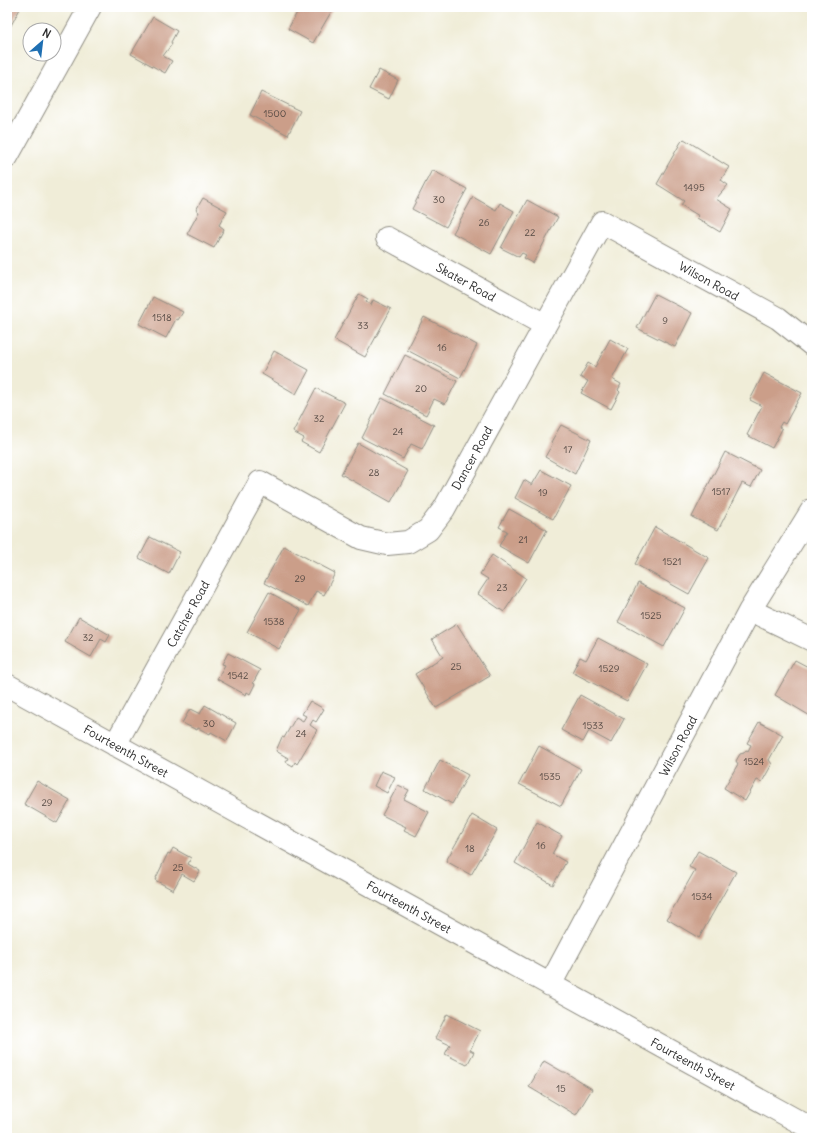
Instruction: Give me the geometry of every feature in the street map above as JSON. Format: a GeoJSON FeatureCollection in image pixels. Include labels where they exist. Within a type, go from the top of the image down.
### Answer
{"type":"FeatureCollection","features":[{"type":"Feature","properties":{"kind":"street"},"geometry":{"type":"LineString","coordinates":[[7,157],[90,7]]}},
{"type":"Feature","properties":{"kind":"street","name":"Dancer Road"},"geometry":{"type":"LineString","coordinates":[[260,482],[361,538],[387,544],[408,542],[428,530],[444,509],[602,222]]}},
{"type":"Feature","properties":{"kind":"street","name":"Wilson Road"},"geometry":{"type":"LineString","coordinates":[[602,222],[778,318],[812,345]]}},
{"type":"Feature","properties":{"kind":"street","name":"Skater Road"},"geometry":{"type":"LineString","coordinates":[[387,238],[545,325]]}},
{"type":"Feature","properties":{"kind":"street","name":"Catcher Road"},"geometry":{"type":"LineString","coordinates":[[115,745],[260,482]]}},
{"type":"Feature","properties":{"kind":"street","name":"Wilson Road"},"geometry":{"type":"LineString","coordinates":[[550,985],[750,610],[812,510]]}},
{"type":"Feature","properties":{"kind":"street"},"geometry":{"type":"LineString","coordinates":[[750,610],[812,640]]}},
{"type":"Feature","properties":{"kind":"street","name":"Fourteenth Street"},"geometry":{"type":"LineString","coordinates":[[7,685],[812,1128]]}},
{"type":"Feature","properties":{"kind":"building"},"geometry":{"type":"Polygon","coordinates":[[[7,7],[21,7],[9,29],[7,28],[7,7]]]}},
{"type":"Feature","properties":{"kind":"building"},"geometry":{"type":"Polygon","coordinates":[[[300,7],[334,7],[313,43],[288,29],[300,7]]]}},
{"type":"Feature","properties":{"kind":"building"},"geometry":{"type":"Polygon","coordinates":[[[153,17],[177,31],[171,42],[172,44],[163,56],[172,61],[165,73],[131,54],[153,17]]]}},
{"type":"Feature","properties":{"kind":"building"},"geometry":{"type":"Polygon","coordinates":[[[379,70],[398,80],[389,99],[369,89],[379,70]]]}},
{"type":"Feature","properties":{"kind":"building"},"geometry":{"type":"Polygon","coordinates":[[[261,92],[300,111],[288,135],[250,115],[261,92]]]}},
{"type":"Feature","properties":{"kind":"building"},"geometry":{"type":"Polygon","coordinates":[[[684,139],[729,167],[721,180],[728,185],[716,199],[732,209],[720,232],[697,218],[699,216],[681,205],[684,201],[657,184],[684,139]]]}},
{"type":"Feature","properties":{"kind":"building"},"geometry":{"type":"Polygon","coordinates":[[[432,170],[467,189],[446,227],[412,209],[432,170]]]}},
{"type":"Feature","properties":{"kind":"building"},"geometry":{"type":"Polygon","coordinates":[[[473,197],[496,210],[500,203],[514,211],[491,254],[453,233],[473,197]]]}},
{"type":"Feature","properties":{"kind":"building"},"geometry":{"type":"Polygon","coordinates":[[[203,198],[227,211],[219,225],[224,229],[214,248],[187,234],[199,212],[196,210],[203,198]]]}},
{"type":"Feature","properties":{"kind":"building"},"geometry":{"type":"Polygon","coordinates":[[[527,200],[558,217],[533,263],[524,258],[526,255],[522,253],[519,257],[501,248],[527,200]]]}},
{"type":"Feature","properties":{"kind":"building"},"geometry":{"type":"Polygon","coordinates":[[[359,294],[368,299],[366,302],[371,305],[373,300],[391,309],[365,357],[334,340],[359,294]]]}},
{"type":"Feature","properties":{"kind":"building"},"geometry":{"type":"Polygon","coordinates":[[[655,294],[692,313],[675,347],[637,328],[655,294]]]}},
{"type":"Feature","properties":{"kind":"building"},"geometry":{"type":"Polygon","coordinates":[[[153,297],[183,312],[178,320],[176,319],[166,338],[139,324],[153,297]]]}},
{"type":"Feature","properties":{"kind":"building"},"geometry":{"type":"Polygon","coordinates":[[[424,317],[477,345],[460,378],[407,350],[424,317]]]}},
{"type":"Feature","properties":{"kind":"building"},"geometry":{"type":"Polygon","coordinates":[[[610,339],[628,349],[612,379],[621,384],[618,390],[620,392],[611,409],[581,393],[588,381],[580,377],[588,363],[595,367],[610,339]]]}},
{"type":"Feature","properties":{"kind":"building"},"geometry":{"type":"Polygon","coordinates":[[[274,351],[309,370],[296,394],[262,374],[274,351]]]}},
{"type":"Feature","properties":{"kind":"building"},"geometry":{"type":"Polygon","coordinates":[[[405,355],[457,381],[445,404],[434,399],[426,415],[385,394],[405,355]]]}},
{"type":"Feature","properties":{"kind":"building"},"geometry":{"type":"Polygon","coordinates":[[[764,373],[802,393],[785,424],[782,422],[779,427],[782,429],[772,448],[747,435],[762,406],[750,400],[764,373]]]}},
{"type":"Feature","properties":{"kind":"building"},"geometry":{"type":"Polygon","coordinates":[[[316,388],[345,403],[319,452],[301,442],[304,438],[293,432],[316,388]]]}},
{"type":"Feature","properties":{"kind":"building"},"geometry":{"type":"Polygon","coordinates":[[[382,398],[434,425],[422,449],[411,444],[403,459],[362,438],[382,398]]]}},
{"type":"Feature","properties":{"kind":"building"},"geometry":{"type":"Polygon","coordinates":[[[561,425],[591,440],[575,474],[545,457],[553,443],[551,442],[561,425]]]}},
{"type":"Feature","properties":{"kind":"building"},"geometry":{"type":"Polygon","coordinates":[[[358,443],[408,471],[391,502],[341,474],[358,443]]]}},
{"type":"Feature","properties":{"kind":"building"},"geometry":{"type":"Polygon","coordinates":[[[725,452],[760,470],[751,487],[742,483],[718,530],[692,517],[725,452]]]}},
{"type":"Feature","properties":{"kind":"building"},"geometry":{"type":"Polygon","coordinates":[[[541,470],[571,486],[553,519],[515,498],[524,480],[532,485],[541,470]]]}},
{"type":"Feature","properties":{"kind":"building"},"geometry":{"type":"Polygon","coordinates":[[[509,509],[547,530],[529,563],[499,546],[507,531],[499,527],[509,509]]]}},
{"type":"Feature","properties":{"kind":"building"},"geometry":{"type":"Polygon","coordinates":[[[655,527],[709,558],[689,594],[635,564],[655,527]]]}},
{"type":"Feature","properties":{"kind":"building"},"geometry":{"type":"Polygon","coordinates":[[[150,537],[180,552],[169,574],[139,558],[150,537]]]}},
{"type":"Feature","properties":{"kind":"building"},"geometry":{"type":"Polygon","coordinates":[[[284,546],[335,573],[324,595],[316,591],[308,606],[264,583],[284,546]]]}},
{"type":"Feature","properties":{"kind":"building"},"geometry":{"type":"Polygon","coordinates":[[[492,555],[526,578],[504,612],[478,594],[488,579],[480,574],[492,555]]]}},
{"type":"Feature","properties":{"kind":"building"},"geometry":{"type":"Polygon","coordinates":[[[638,583],[685,608],[664,647],[618,622],[638,583]]]}},
{"type":"Feature","properties":{"kind":"building"},"geometry":{"type":"Polygon","coordinates":[[[269,592],[301,610],[279,649],[247,632],[269,592]]]}},
{"type":"Feature","properties":{"kind":"building"},"geometry":{"type":"Polygon","coordinates":[[[79,617],[110,635],[106,642],[101,639],[91,657],[65,642],[79,617]]]}},
{"type":"Feature","properties":{"kind":"building"},"geometry":{"type":"Polygon","coordinates":[[[457,624],[490,676],[436,708],[415,674],[443,657],[432,639],[457,624]]]}},
{"type":"Feature","properties":{"kind":"building"},"geometry":{"type":"Polygon","coordinates":[[[598,638],[647,664],[627,701],[572,672],[580,657],[586,660],[598,638]]]}},
{"type":"Feature","properties":{"kind":"building"},"geometry":{"type":"Polygon","coordinates":[[[228,653],[260,670],[253,683],[255,684],[250,694],[247,692],[246,695],[217,679],[225,665],[222,664],[228,653]]]}},
{"type":"Feature","properties":{"kind":"building"},"geometry":{"type":"Polygon","coordinates":[[[795,660],[812,669],[812,717],[775,695],[795,660]]]}},
{"type":"Feature","properties":{"kind":"building"},"geometry":{"type":"Polygon","coordinates":[[[580,695],[624,719],[611,743],[589,731],[583,742],[561,730],[580,695]]]}},
{"type":"Feature","properties":{"kind":"building"},"geometry":{"type":"Polygon","coordinates":[[[310,701],[324,709],[316,722],[313,720],[310,725],[317,730],[297,764],[295,762],[293,766],[286,762],[288,758],[276,751],[282,737],[284,738],[296,717],[303,721],[306,716],[302,714],[310,701]]]}},
{"type":"Feature","properties":{"kind":"building"},"geometry":{"type":"Polygon","coordinates":[[[205,705],[236,723],[227,741],[211,732],[210,734],[198,728],[197,730],[182,723],[190,709],[200,714],[205,705]]]}},
{"type":"Feature","properties":{"kind":"building"},"geometry":{"type":"Polygon","coordinates":[[[759,722],[783,735],[769,760],[772,764],[762,782],[757,780],[745,801],[724,788],[738,764],[736,761],[740,754],[744,753],[746,750],[748,751],[751,745],[747,743],[759,722]]]}},
{"type":"Feature","properties":{"kind":"building"},"geometry":{"type":"Polygon","coordinates":[[[539,746],[581,769],[561,806],[519,784],[539,746]]]}},
{"type":"Feature","properties":{"kind":"building"},"geometry":{"type":"Polygon","coordinates":[[[440,760],[468,775],[452,804],[425,789],[440,760]]]}},
{"type":"Feature","properties":{"kind":"building"},"geometry":{"type":"Polygon","coordinates":[[[381,771],[395,777],[387,793],[374,786],[381,771]]]}},
{"type":"Feature","properties":{"kind":"building"},"geometry":{"type":"Polygon","coordinates":[[[37,781],[70,800],[57,823],[24,804],[37,781]]]}},
{"type":"Feature","properties":{"kind":"building"},"geometry":{"type":"Polygon","coordinates":[[[398,785],[409,790],[404,799],[429,812],[416,836],[404,830],[406,827],[382,815],[398,785]]]}},
{"type":"Feature","properties":{"kind":"building"},"geometry":{"type":"Polygon","coordinates":[[[472,815],[497,830],[471,875],[446,861],[472,815]]]}},
{"type":"Feature","properties":{"kind":"building"},"geometry":{"type":"Polygon","coordinates":[[[537,822],[562,836],[552,854],[566,862],[553,885],[515,863],[537,822]]]}},
{"type":"Feature","properties":{"kind":"building"},"geometry":{"type":"Polygon","coordinates":[[[173,848],[191,858],[188,864],[200,871],[194,881],[182,874],[173,890],[155,880],[168,853],[170,854],[173,848]]]}},
{"type":"Feature","properties":{"kind":"building"},"geometry":{"type":"Polygon","coordinates":[[[698,851],[736,872],[699,938],[667,919],[695,870],[689,867],[698,851]]]}},
{"type":"Feature","properties":{"kind":"building"},"geometry":{"type":"Polygon","coordinates":[[[447,1014],[480,1031],[470,1050],[474,1052],[467,1065],[445,1054],[450,1045],[435,1038],[447,1014]]]}},
{"type":"Feature","properties":{"kind":"building"},"geometry":{"type":"Polygon","coordinates":[[[544,1061],[592,1089],[576,1115],[529,1087],[544,1061]]]}}]}
